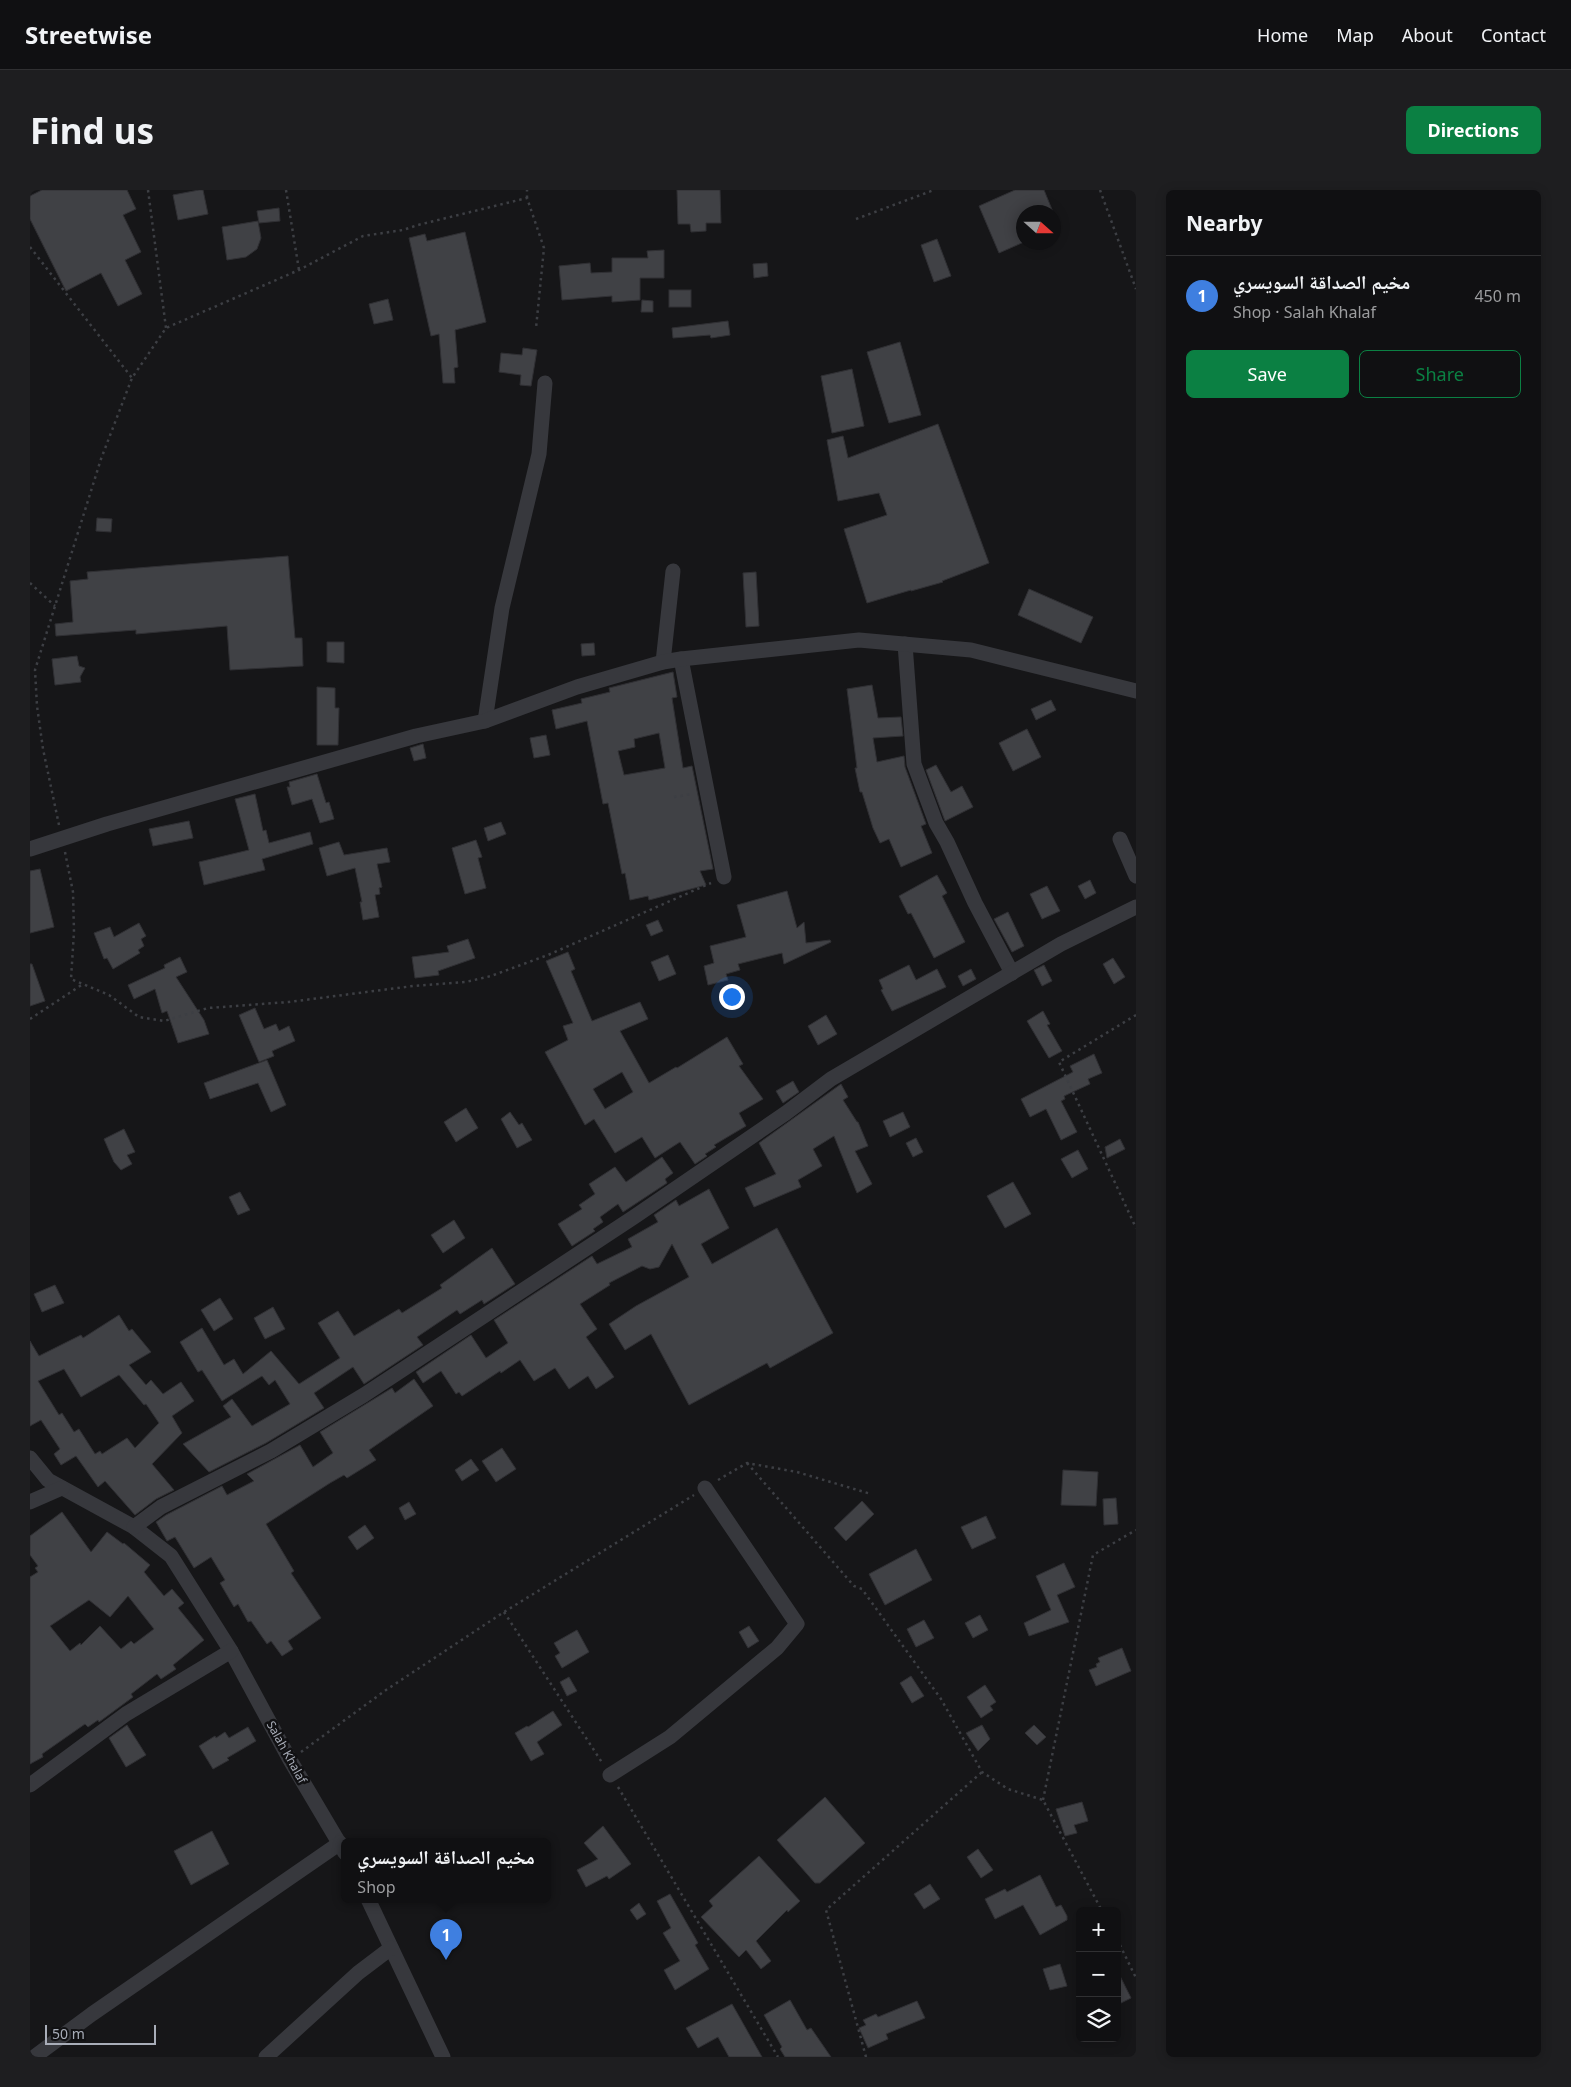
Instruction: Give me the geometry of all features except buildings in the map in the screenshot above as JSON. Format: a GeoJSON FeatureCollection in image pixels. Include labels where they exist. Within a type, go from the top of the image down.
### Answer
{"type":"FeatureCollection","features":[{"type":"Feature","properties":{"kind":"street"},"geometry":{"type":"LineString","coordinates":[[485,721],[502,608],[539,454],[545,383]]}},
{"type":"Feature","properties":{"kind":"street"},"geometry":{"type":"LineString","coordinates":[[663,662],[674,571]]}},
{"type":"Feature","properties":{"kind":"street"},"geometry":{"type":"LineString","coordinates":[[30,849],[107,824],[416,736],[485,721],[577,687],[663,662],[681,659],[859,640],[971,650],[1136,691]]}},
{"type":"Feature","properties":{"kind":"street"},"geometry":{"type":"LineString","coordinates":[[905,644],[914,764],[936,823],[1012,973]]}},
{"type":"Feature","properties":{"kind":"street"},"geometry":{"type":"LineString","coordinates":[[681,659],[724,877]]}},
{"type":"Feature","properties":{"kind":"street"},"geometry":{"type":"LineString","coordinates":[[1120,839],[1136,876]]}},
{"type":"Feature","properties":{"kind":"street"},"geometry":{"type":"LineString","coordinates":[[134,1527],[161,1508],[271,1450],[364,1394],[634,1218],[786,1113],[831,1079],[1061,944],[1136,907]]}},
{"type":"Feature","properties":{"kind":"street","name":"Salah Khalaf"},"geometry":{"type":"LineString","coordinates":[[30,1458],[48,1480],[134,1527],[171,1556],[231,1651],[290,1760],[341,1846]]}},
{"type":"Feature","properties":{"kind":"street"},"geometry":{"type":"LineString","coordinates":[[30,1502],[62,1488]]}},
{"type":"Feature","properties":{"kind":"street"},"geometry":{"type":"LineString","coordinates":[[610,1775],[670,1737],[777,1648],[797,1624],[705,1488]]}},
{"type":"Feature","properties":{"kind":"street"},"geometry":{"type":"LineString","coordinates":[[30,1785],[126,1714],[231,1651]]}},
{"type":"Feature","properties":{"kind":"street"},"geometry":{"type":"LineString","coordinates":[[34,2057],[92,2014],[341,1849]]}},
{"type":"Feature","properties":{"kind":"street"},"geometry":{"type":"LineString","coordinates":[[370,1903],[443,2057]]}},
{"type":"Feature","properties":{"kind":"street"},"geometry":{"type":"LineString","coordinates":[[266,2057],[358,1973],[391,1948]]}},
{"type":"Feature","properties":{"kind":"path"},"geometry":{"type":"LineString","coordinates":[[148,190],[166,328]]}},
{"type":"Feature","properties":{"kind":"path"},"geometry":{"type":"LineString","coordinates":[[286,190],[298,270]]}},
{"type":"Feature","properties":{"kind":"path"},"geometry":{"type":"LineString","coordinates":[[527,190],[527,198],[544,248],[536,328]]}},
{"type":"Feature","properties":{"kind":"path"},"geometry":{"type":"LineString","coordinates":[[856,219],[934,190]]}},
{"type":"Feature","properties":{"kind":"path"},"geometry":{"type":"LineString","coordinates":[[1100,190],[1136,289]]}},
{"type":"Feature","properties":{"kind":"path"},"geometry":{"type":"LineString","coordinates":[[527,198],[403,230],[363,236],[298,270],[166,328],[132,378],[101,459],[35,670],[37,706],[43,750],[74,892],[71,978],[109,995],[138,1017],[164,1021],[208,1008],[289,1002],[413,986],[466,982],[491,976],[548,955],[724,877]]}},
{"type":"Feature","properties":{"kind":"path"},"geometry":{"type":"LineString","coordinates":[[30,248],[132,378]]}},
{"type":"Feature","properties":{"kind":"path"},"geometry":{"type":"LineString","coordinates":[[30,583],[55,606]]}},
{"type":"Feature","properties":{"kind":"path"},"geometry":{"type":"LineString","coordinates":[[674,797],[707,791]]}},
{"type":"Feature","properties":{"kind":"path"},"geometry":{"type":"LineString","coordinates":[[30,1019],[83,984]]}},
{"type":"Feature","properties":{"kind":"path"},"geometry":{"type":"LineString","coordinates":[[1136,1015],[1059,1062],[1136,1228]]}},
{"type":"Feature","properties":{"kind":"path"},"geometry":{"type":"LineString","coordinates":[[747,1463],[854,1586],[862,1589],[941,1699],[982,1772],[1008,1789],[1043,1800]]}},
{"type":"Feature","properties":{"kind":"path"},"geometry":{"type":"LineString","coordinates":[[290,1760],[386,1690],[504,1612],[747,1463],[797,1472],[871,1494]]}},
{"type":"Feature","properties":{"kind":"path"},"geometry":{"type":"LineString","coordinates":[[1100,1907],[1043,1800],[1093,1555],[1136,1530]]}},
{"type":"Feature","properties":{"kind":"path"},"geometry":{"type":"LineString","coordinates":[[504,1612],[610,1775],[778,2057]]}},
{"type":"Feature","properties":{"kind":"path"},"geometry":{"type":"LineString","coordinates":[[866,2057],[826,1910],[982,1772]]}},
{"type":"Feature","properties":{"kind":"path"},"geometry":{"type":"LineString","coordinates":[[1121,1947],[1136,1978]]}},
{"type":"Feature","properties":{"kind":"place","name":"مخيم الصداقة السويسري"},"geometry":{"type":"Point","coordinates":[446,1960]}}]}
